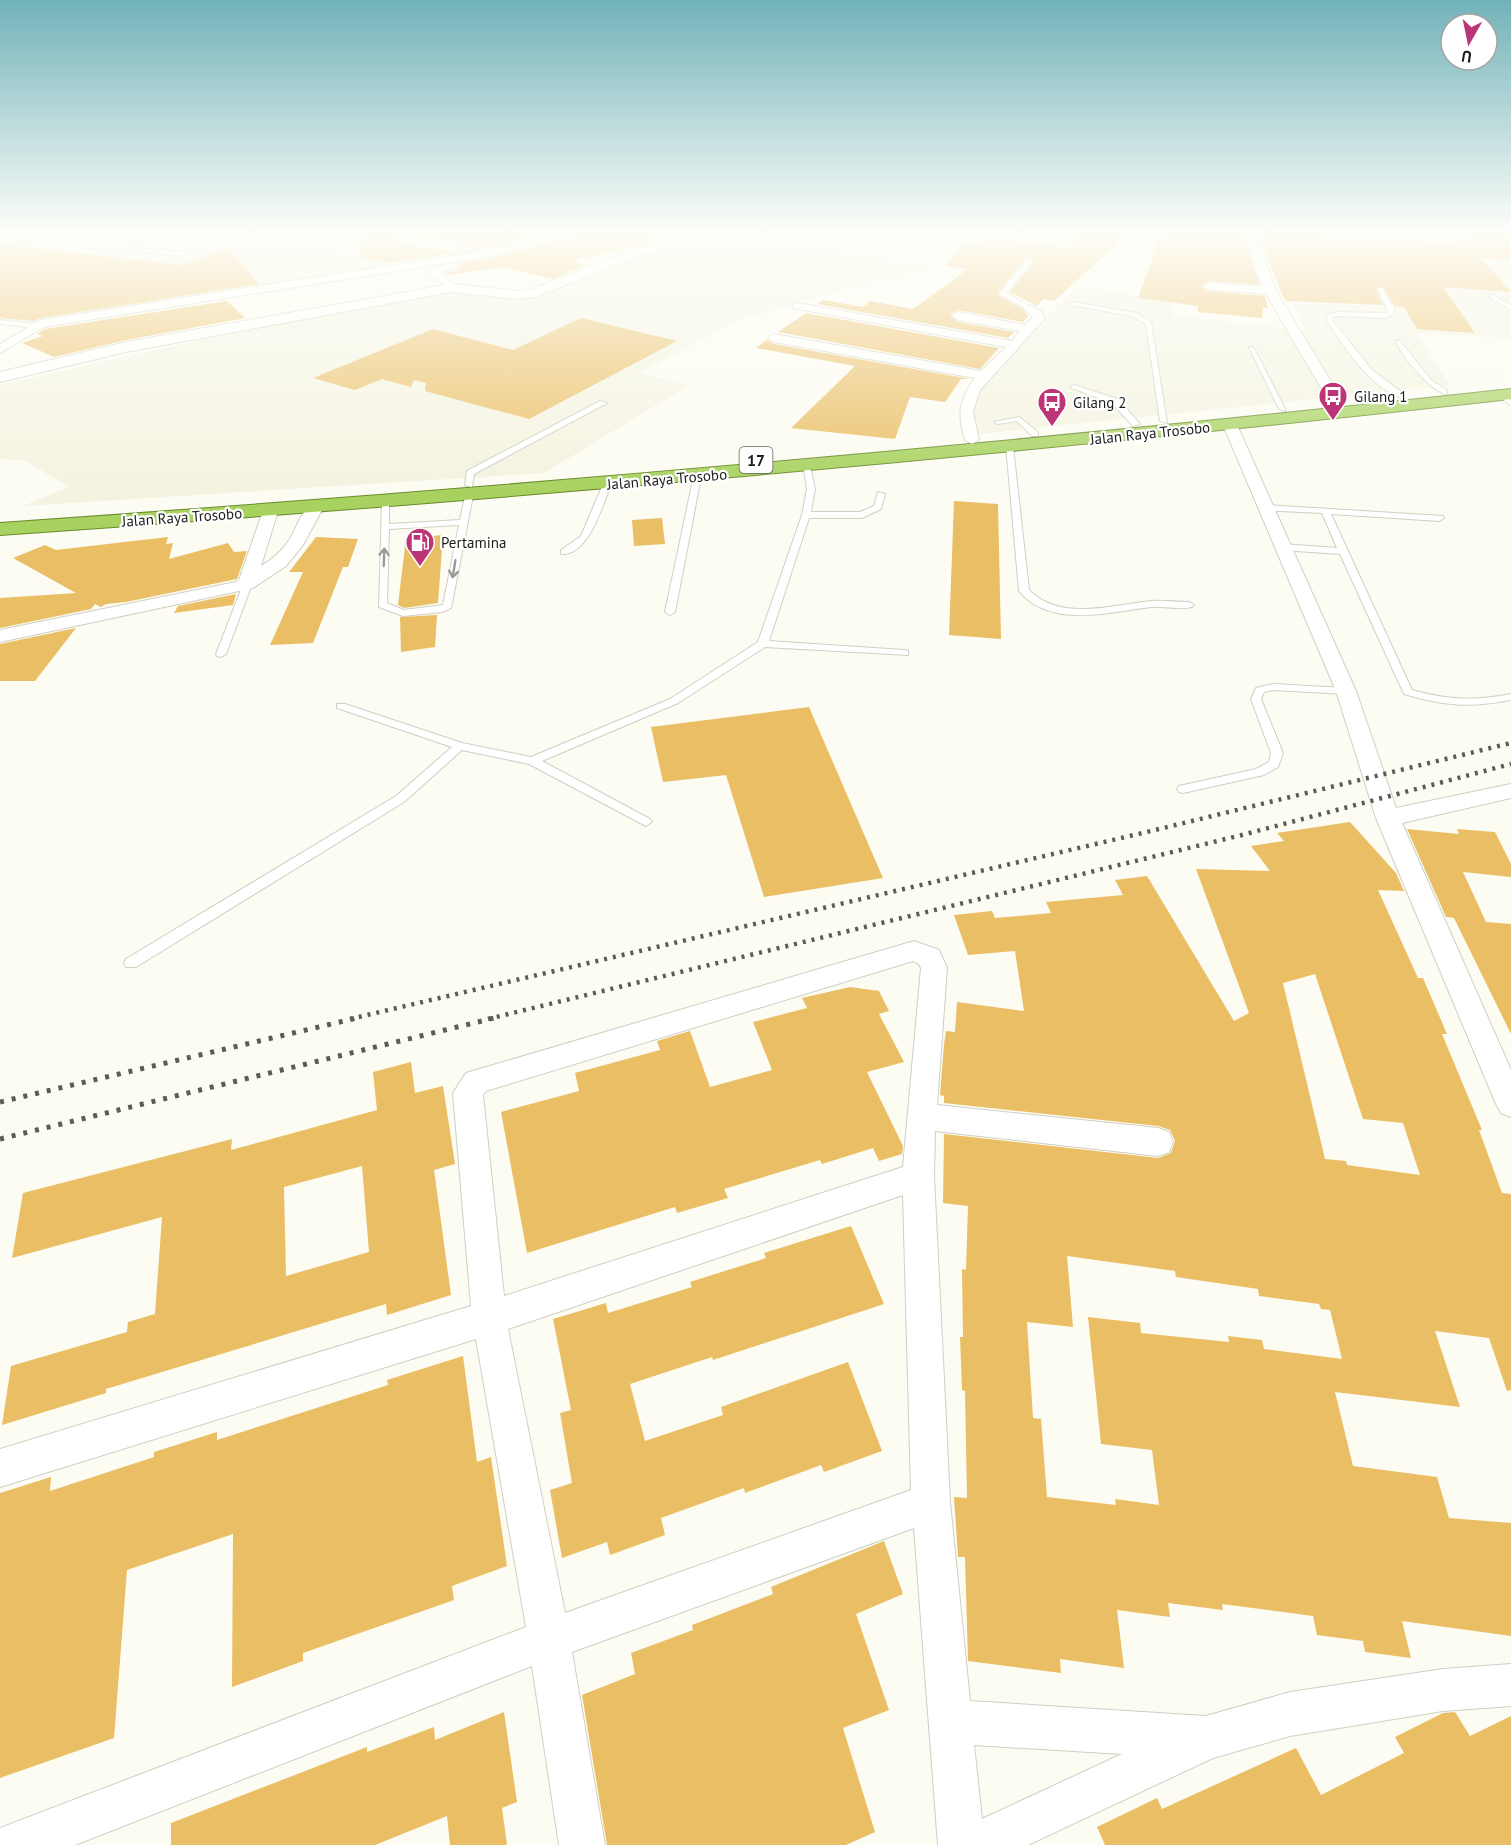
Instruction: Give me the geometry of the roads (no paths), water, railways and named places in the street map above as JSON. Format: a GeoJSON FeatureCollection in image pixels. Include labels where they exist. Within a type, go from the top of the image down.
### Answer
{"type":"FeatureCollection","features":[{"type":"Feature","properties":{"kind":"highway","name":"Jalan Raya Trosobo"},"geometry":{"type":"LineString","coordinates":[[0,530],[385,503],[469,491],[1444,392],[1509,394]]}},
{"type":"Feature","properties":{"kind":"highway","name":"Jalan Raya Trosobo"},"geometry":{"type":"LineString","coordinates":[[0,517],[607,484],[697,477],[1230,425],[1509,394]]}},
{"type":"Feature","properties":{"kind":"street"},"geometry":{"type":"LineString","coordinates":[[0,349],[32,329],[98,318]]}},
{"type":"Feature","properties":{"kind":"street"},"geometry":{"type":"LineString","coordinates":[[0,377],[126,347],[285,318]]}},
{"type":"Feature","properties":{"kind":"street"},"geometry":{"type":"LineString","coordinates":[[865,318],[1015,345]]}},
{"type":"Feature","properties":{"kind":"street"},"geometry":{"type":"LineString","coordinates":[[969,318],[1026,329]]}},
{"type":"Feature","properties":{"kind":"street"},"geometry":{"type":"LineString","coordinates":[[972,440],[966,419],[966,408],[972,394],[1026,329],[1039,318]]}},
{"type":"Feature","properties":{"kind":"street"},"geometry":{"type":"LineString","coordinates":[[1286,318],[1337,403]]}},
{"type":"Feature","properties":{"kind":"street"},"geometry":{"type":"LineString","coordinates":[[774,338],[985,376]]}},
{"type":"Feature","properties":{"kind":"street"},"geometry":{"type":"LineString","coordinates":[[1230,425],[1346,691],[1388,818],[1511,1104]]}},
{"type":"Feature","properties":{"kind":"street"},"geometry":{"type":"LineString","coordinates":[[0,636],[213,594],[247,584],[280,562],[295,544],[315,508]]}},
{"type":"Feature","properties":{"kind":"street"},"geometry":{"type":"LineString","coordinates":[[247,584],[270,511]]}},
{"type":"Feature","properties":{"kind":"street"},"geometry":{"type":"LineString","coordinates":[[1388,818],[1511,790]]}},
{"type":"Feature","properties":{"kind":"street"},"geometry":{"type":"LineString","coordinates":[[582,1845],[549,1639],[489,1318],[468,1093],[476,1082],[914,951],[930,957],[934,968],[918,1176],[931,1502],[961,1845]]}},
{"type":"Feature","properties":{"kind":"street"},"geometry":{"type":"LineString","coordinates":[[921,1116],[1158,1142]]}},
{"type":"Feature","properties":{"kind":"street"},"geometry":{"type":"LineString","coordinates":[[0,1468],[489,1318],[918,1176]]}},
{"type":"Feature","properties":{"kind":"street"},"geometry":{"type":"LineString","coordinates":[[16,1845],[549,1639],[931,1502]]}},
{"type":"Feature","properties":{"kind":"street"},"geometry":{"type":"LineString","coordinates":[[977,1845],[1208,1737],[1290,1714],[1443,1690],[1511,1685]]}},
{"type":"Feature","properties":{"kind":"street"},"geometry":{"type":"LineString","coordinates":[[950,1722],[1208,1737]]}},
{"type":"Feature","properties":{"kind":"lane"},"geometry":{"type":"LineString","coordinates":[[1141,318],[1149,323],[1164,421]]}},
{"type":"Feature","properties":{"kind":"lane"},"geometry":{"type":"LineString","coordinates":[[1329,318],[1356,360],[1388,388],[1401,396]]}},
{"type":"Feature","properties":{"kind":"lane"},"geometry":{"type":"LineString","coordinates":[[0,322],[32,329]]}},
{"type":"Feature","properties":{"kind":"lane"},"geometry":{"type":"LineString","coordinates":[[1398,342],[1429,381],[1444,392]]}},
{"type":"Feature","properties":{"kind":"lane"},"geometry":{"type":"LineString","coordinates":[[1251,348],[1283,409]]}},
{"type":"Feature","properties":{"kind":"lane"},"geometry":{"type":"LineString","coordinates":[[1074,387],[1115,401],[1136,424]]}},
{"type":"Feature","properties":{"kind":"lane"},"geometry":{"type":"LineString","coordinates":[[385,503],[382,605],[403,613],[442,609],[448,606],[469,491],[470,473],[603,403]]}},
{"type":"Feature","properties":{"kind":"lane"},"geometry":{"type":"LineString","coordinates":[[998,422],[1019,419],[1035,434]]}},
{"type":"Feature","properties":{"kind":"lane"},"geometry":{"type":"LineString","coordinates":[[1009,447],[1024,591],[1036,603],[1060,610],[1091,614],[1153,604],[1189,605]]}},
{"type":"Feature","properties":{"kind":"lane"},"geometry":{"type":"LineString","coordinates":[[763,644],[806,515],[811,489],[806,466]]}},
{"type":"Feature","properties":{"kind":"lane"},"geometry":{"type":"LineString","coordinates":[[670,612],[697,477]]}},
{"type":"Feature","properties":{"kind":"lane"},"geometry":{"type":"LineString","coordinates":[[564,552],[585,537],[607,484]]}},
{"type":"Feature","properties":{"kind":"lane"},"geometry":{"type":"LineString","coordinates":[[806,515],[862,515],[878,507],[881,494]]}},
{"type":"Feature","properties":{"kind":"lane"},"geometry":{"type":"LineString","coordinates":[[1265,508],[1440,518]]}},
{"type":"Feature","properties":{"kind":"lane"},"geometry":{"type":"LineString","coordinates":[[1324,511],[1408,692],[1441,703],[1470,705],[1511,697]]}},
{"type":"Feature","properties":{"kind":"lane"},"geometry":{"type":"LineString","coordinates":[[386,527],[462,522]]}},
{"type":"Feature","properties":{"kind":"lane"},"geometry":{"type":"LineString","coordinates":[[1282,547],[1343,551]]}},
{"type":"Feature","properties":{"kind":"lane"},"geometry":{"type":"LineString","coordinates":[[221,654],[247,584]]}},
{"type":"Feature","properties":{"kind":"lane"},"geometry":{"type":"LineString","coordinates":[[532,761],[675,701],[763,644],[904,653]]}},
{"type":"Feature","properties":{"kind":"lane"},"geometry":{"type":"LineString","coordinates":[[1183,789],[1260,772],[1274,764],[1277,753],[1256,699],[1260,690],[1273,687],[1346,691]]}},
{"type":"Feature","properties":{"kind":"lane"},"geometry":{"type":"LineString","coordinates":[[341,706],[460,746],[532,761],[646,822]]}},
{"type":"Feature","properties":{"kind":"lane"},"geometry":{"type":"LineString","coordinates":[[131,963],[400,799],[460,746]]}},
{"type":"Feature","properties":{"kind":"railway"},"geometry":{"type":"LineString","coordinates":[[350,1019],[1151,831],[1511,743]]}},
{"type":"Feature","properties":{"kind":"railway"},"geometry":{"type":"LineString","coordinates":[[488,1019],[1242,835],[1511,764]]}},
{"type":"Feature","properties":{"kind":"railway"},"geometry":{"type":"LineString","coordinates":[[0,1102],[357,1018]]}},
{"type":"Feature","properties":{"kind":"railway"},"geometry":{"type":"LineString","coordinates":[[0,1139],[494,1018]]}},
{"type":"Feature","properties":{"kind":"place","name":"Gilang 1"},"geometry":{"type":"Point","coordinates":[1333,422]}},
{"type":"Feature","properties":{"kind":"place","name":"Gilang 2"},"geometry":{"type":"Point","coordinates":[1052,428]}},
{"type":"Feature","properties":{"kind":"place","name":"Pertamina"},"geometry":{"type":"Point","coordinates":[420,568]}}]}
